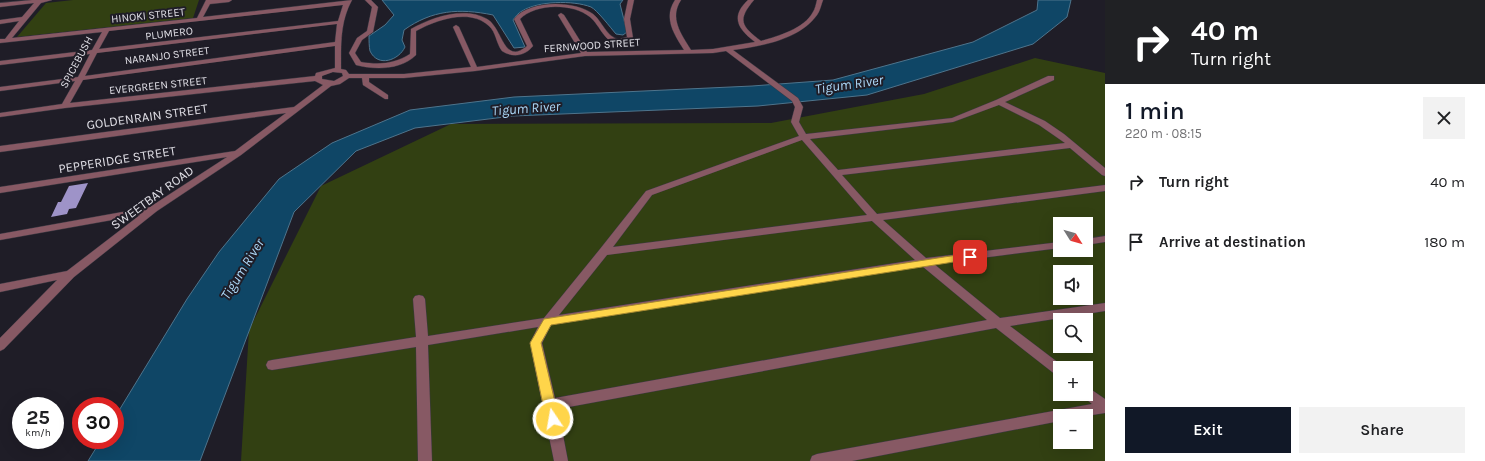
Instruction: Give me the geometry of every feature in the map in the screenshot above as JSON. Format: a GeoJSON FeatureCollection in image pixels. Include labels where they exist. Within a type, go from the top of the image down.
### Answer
{"type":"FeatureCollection","features":[{"type":"Feature","properties":{"kind":"street"},"geometry":{"type":"LineString","coordinates":[[0,5],[49,0]]}},
{"type":"Feature","properties":{"kind":"street"},"geometry":{"type":"LineString","coordinates":[[199,19],[209,1],[230,0]]}},
{"type":"Feature","properties":{"kind":"street"},"geometry":{"type":"LineString","coordinates":[[368,0],[375,8],[370,32],[359,39],[352,53],[358,64],[374,67],[401,63],[413,55],[413,30],[425,22],[441,18],[462,16],[481,18],[493,26],[502,48],[508,52],[516,53],[525,51],[530,46],[517,19],[526,11],[543,6],[568,7],[583,10],[593,17],[605,33],[615,41],[624,41],[630,38],[627,19],[631,0]]}},
{"type":"Feature","properties":{"kind":"street"},"geometry":{"type":"LineString","coordinates":[[678,0],[672,15],[675,30],[688,50]]}},
{"type":"Feature","properties":{"kind":"street"},"geometry":{"type":"LineString","coordinates":[[752,0],[746,4],[739,18],[746,32],[760,43]]}},
{"type":"Feature","properties":{"kind":"street","name":"FERNWOOD STREET"},"geometry":{"type":"LineString","coordinates":[[347,76],[404,76],[585,54],[726,49],[760,43],[787,35],[804,25],[819,8],[820,0]]}},
{"type":"Feature","properties":{"kind":"street"},"geometry":{"type":"LineString","coordinates":[[3,40],[39,1]]}},
{"type":"Feature","properties":{"kind":"street"},"geometry":{"type":"LineString","coordinates":[[338,70],[338,44],[341,22],[348,2]]}},
{"type":"Feature","properties":{"kind":"street","name":"HINOKI STREET"},"geometry":{"type":"LineString","coordinates":[[3,40],[107,30],[348,2]]}},
{"type":"Feature","properties":{"kind":"street"},"geometry":{"type":"LineString","coordinates":[[560,15],[585,54]]}},
{"type":"Feature","properties":{"kind":"street"},"geometry":{"type":"LineString","coordinates":[[0,22],[23,19]]}},
{"type":"Feature","properties":{"kind":"street","name":"PLUMERO"},"geometry":{"type":"LineString","coordinates":[[0,63],[341,22]]}},
{"type":"Feature","properties":{"kind":"street"},"geometry":{"type":"LineString","coordinates":[[456,27],[475,68]]}},
{"type":"Feature","properties":{"kind":"street","name":"SPICEBUSH"},"geometry":{"type":"LineString","coordinates":[[65,106],[107,30]]}},
{"type":"Feature","properties":{"kind":"street","name":"NARANJO STREET"},"geometry":{"type":"LineString","coordinates":[[0,88],[338,44]]}},
{"type":"Feature","properties":{"kind":"street"},"geometry":{"type":"LineString","coordinates":[[726,49],[795,100],[799,107],[795,122],[804,137],[874,217],[924,262],[998,323],[1053,366]]}},
{"type":"Feature","properties":{"kind":"street"},"geometry":{"type":"LineString","coordinates":[[330,83],[321,82],[318,78],[327,71],[338,70],[346,72],[347,76]]}},
{"type":"Feature","properties":{"kind":"street","name":"SWEETBAY ROAD"},"geometry":{"type":"LineString","coordinates":[[0,346],[70,274],[154,209],[238,153],[298,109],[330,83],[339,82],[347,76]]}},
{"type":"Feature","properties":{"kind":"street"},"geometry":{"type":"LineString","coordinates":[[365,77],[366,83],[385,97]]}},
{"type":"Feature","properties":{"kind":"street","name":"EVERGREEN STREET"},"geometry":{"type":"LineString","coordinates":[[0,115],[65,106],[318,78]]}},
{"type":"Feature","properties":{"kind":"street"},"geometry":{"type":"LineString","coordinates":[[561,461],[536,343],[547,322],[604,252],[649,193],[804,137],[953,120],[999,102],[1051,78]]}},
{"type":"Feature","properties":{"kind":"street"},"geometry":{"type":"LineString","coordinates":[[999,102],[1042,123],[1105,173]]}},
{"type":"Feature","properties":{"kind":"street","name":"GOLDENRAIN STREET"},"geometry":{"type":"LineString","coordinates":[[0,149],[298,109]]}},
{"type":"Feature","properties":{"kind":"street"},"geometry":{"type":"LineString","coordinates":[[835,173],[1072,146]]}},
{"type":"Feature","properties":{"kind":"street","name":"PEPPERIDGE STREET"},"geometry":{"type":"LineString","coordinates":[[0,190],[238,153]]}},
{"type":"Feature","properties":{"kind":"street"},"geometry":{"type":"LineString","coordinates":[[604,252],[1105,188]]}},
{"type":"Feature","properties":{"kind":"street"},"geometry":{"type":"LineString","coordinates":[[0,237],[154,209]]}},
{"type":"Feature","properties":{"kind":"street"},"geometry":{"type":"LineString","coordinates":[[1093,241],[1105,239]]}},
{"type":"Feature","properties":{"kind":"street"},"geometry":{"type":"LineString","coordinates":[[272,365],[924,262],[1053,246]]}},
{"type":"Feature","properties":{"kind":"street"},"geometry":{"type":"LineString","coordinates":[[0,288],[70,274]]}},
{"type":"Feature","properties":{"kind":"street"},"geometry":{"type":"LineString","coordinates":[[419,300],[422,342],[425,461]]}},
{"type":"Feature","properties":{"kind":"street"},"geometry":{"type":"LineString","coordinates":[[550,406],[998,323],[1105,307]]}},
{"type":"Feature","properties":{"kind":"street"},"geometry":{"type":"LineString","coordinates":[[1093,397],[1105,406]]}},
{"type":"Feature","properties":{"kind":"street"},"geometry":{"type":"LineString","coordinates":[[817,461],[1105,406]]}},
{"type":"Feature","properties":{"kind":"green space"},"geometry":{"type":"Polygon","coordinates":[[[73,0],[199,0],[193,18],[17,37],[46,3],[73,0]]]}},
{"type":"Feature","properties":{"kind":"green space"},"geometry":{"type":"Polygon","coordinates":[[[1035,58],[1105,73],[1105,461],[241,461],[249,330],[321,186],[451,124],[771,123],[924,94],[1035,58]]]}},
{"type":"Feature","properties":{"kind":"water"},"geometry":{"type":"Polygon","coordinates":[[[382,0],[623,0],[620,4],[627,32],[623,35],[616,34],[591,7],[575,3],[546,3],[537,5],[519,13],[513,20],[525,47],[514,48],[493,15],[457,11],[446,12],[425,18],[404,30],[402,40],[405,47],[402,52],[398,56],[383,61],[374,56],[370,51],[369,39],[369,36],[385,25],[394,15],[382,0]]]}},
{"type":"Feature","properties":{"kind":"water","name":"Tigum River"},"geometry":{"type":"Polygon","coordinates":[[[1038,0],[1071,0],[1067,17],[1033,44],[867,95],[758,106],[513,116],[415,128],[356,151],[294,212],[200,461],[88,461],[95,449],[124,449],[124,402],[187,299],[219,252],[279,179],[332,143],[410,110],[514,97],[752,86],[833,80],[973,42],[1037,10],[1038,0]]]}},
{"type":"Feature","properties":{"kind":"building"},"geometry":{"type":"Polygon","coordinates":[[[88,183],[76,208],[69,209],[67,214],[51,217],[58,202],[61,202],[69,186],[88,183]]]}},
{"type":"Feature","properties":{"kind":"route"},"geometry":{"type":"LineString","coordinates":[[553,419],[536,343],[547,322],[909,265],[970,257]]}}]}
